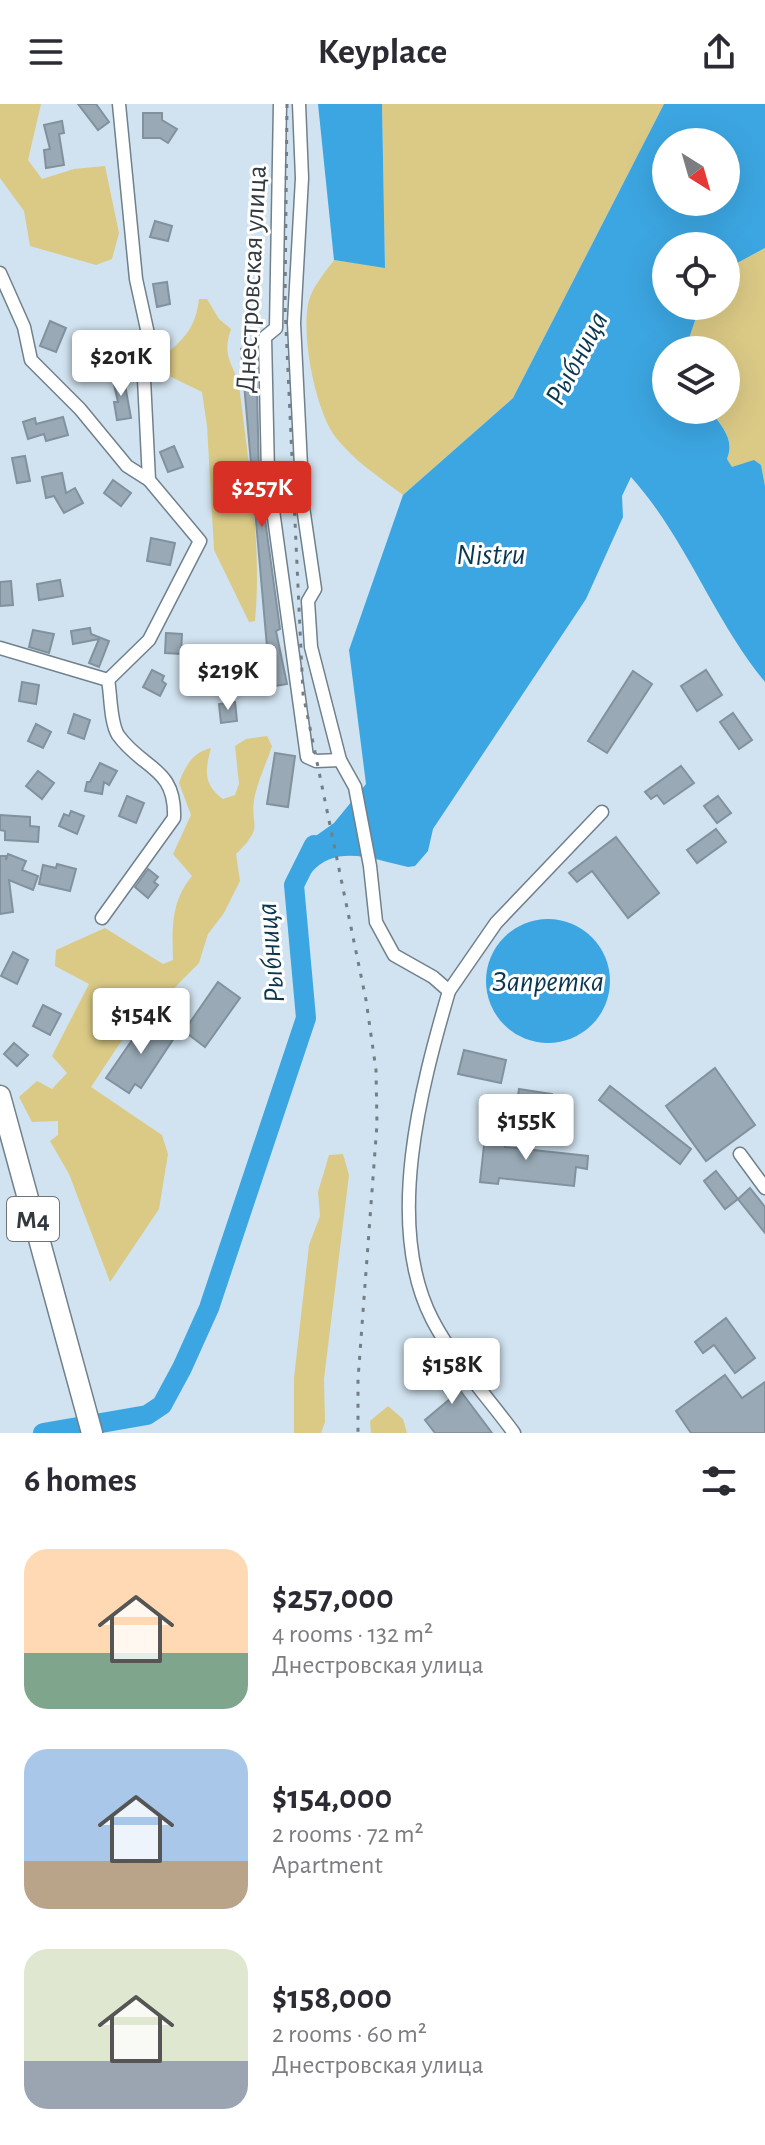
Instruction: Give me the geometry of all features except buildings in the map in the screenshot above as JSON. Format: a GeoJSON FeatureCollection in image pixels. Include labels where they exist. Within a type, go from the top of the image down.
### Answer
{"type":"FeatureCollection","features":[{"type":"Feature","properties":{"kind":"highway","name":"M4"},"geometry":{"type":"LineString","coordinates":[[0,1096],[92,1433]]}},
{"type":"Feature","properties":{"kind":"street"},"geometry":{"type":"LineString","coordinates":[[119,104],[136,279],[150,343],[143,359],[149,480]]}},
{"type":"Feature","properties":{"kind":"street","name":"Днестровская улица"},"geometry":{"type":"LineString","coordinates":[[280,104],[276,328],[265,337],[268,474],[307,757],[316,761],[340,760]]}},
{"type":"Feature","properties":{"kind":"street"},"geometry":{"type":"LineString","coordinates":[[299,104],[302,178],[294,323],[303,507],[315,589],[308,601],[311,647],[340,760],[355,787],[370,866],[376,922],[394,955],[433,977],[449,991]]}},
{"type":"Feature","properties":{"kind":"street"},"geometry":{"type":"LineString","coordinates":[[1,278],[24,327],[31,360],[80,409],[127,466],[149,480],[200,541],[149,640],[108,680]]}},
{"type":"Feature","properties":{"kind":"street"},"geometry":{"type":"LineString","coordinates":[[0,648],[108,680]]}},
{"type":"Feature","properties":{"kind":"street"},"geometry":{"type":"LineString","coordinates":[[102,918],[174,818],[175,800],[168,780],[117,733],[108,680]]}},
{"type":"Feature","properties":{"kind":"street"},"geometry":{"type":"LineString","coordinates":[[514,1433],[431,1317],[419,1285],[412,1254],[412,1159],[430,1055],[449,991],[496,923],[602,812]]}},
{"type":"Feature","properties":{"kind":"street"},"geometry":{"type":"LineString","coordinates":[[740,1154],[765,1188]]}},
{"type":"Feature","properties":{"kind":"shaded area"},"geometry":{"type":"Polygon","coordinates":[[[0,104],[41,104],[28,160],[42,179],[74,169],[105,166],[119,233],[112,259],[96,265],[30,246],[24,211],[0,178],[0,104]]]}},
{"type":"Feature","properties":{"kind":"shaded area"},"geometry":{"type":"Polygon","coordinates":[[[382,104],[664,104],[513,398],[403,495],[352,455],[329,427],[311,370],[306,329],[310,297],[334,260],[385,267],[382,104]]]}},
{"type":"Feature","properties":{"kind":"shaded area"},"geometry":{"type":"Polygon","coordinates":[[[765,248],[765,486],[761,465],[754,461],[732,468],[727,459],[728,439],[720,424],[740,424],[740,336],[690,336],[695,320],[740,320],[740,261],[765,248]]]}},
{"type":"Feature","properties":{"kind":"shaded area"},"geometry":{"type":"Polygon","coordinates":[[[199,299],[207,299],[219,319],[231,329],[227,348],[240,393],[256,536],[255,621],[249,622],[214,550],[207,426],[202,392],[165,374],[157,361],[191,327],[199,299]]]}},
{"type":"Feature","properties":{"kind":"shaded area"},"geometry":{"type":"Polygon","coordinates":[[[267,736],[272,746],[255,795],[254,830],[236,854],[240,881],[224,913],[208,934],[199,963],[120,1043],[91,1087],[162,1135],[168,1154],[159,1209],[110,1282],[69,1174],[50,1141],[58,1135],[58,1121],[32,1122],[19,1097],[37,1081],[52,1089],[67,1073],[52,1056],[89,984],[55,966],[56,950],[105,928],[163,964],[173,960],[176,905],[192,876],[173,854],[191,815],[179,783],[181,777],[195,756],[211,748],[207,776],[212,788],[223,799],[235,795],[239,784],[235,746],[246,739],[267,736]]]}},
{"type":"Feature","properties":{"kind":"shaded area"},"geometry":{"type":"Polygon","coordinates":[[[343,1154],[349,1175],[324,1379],[325,1422],[321,1433],[294,1433],[294,1378],[309,1245],[320,1216],[318,1192],[329,1155],[343,1154]]]}},
{"type":"Feature","properties":{"kind":"shaded area"},"geometry":{"type":"Polygon","coordinates":[[[388,1406],[403,1419],[407,1433],[371,1433],[370,1421],[388,1406]]]}},
{"type":"Feature","properties":{"kind":"water"},"geometry":{"type":"Polygon","coordinates":[[[318,104],[382,104],[385,268],[334,260],[318,104]]]}},
{"type":"Feature","properties":{"kind":"water","name":"Nistru"},"geometry":{"type":"Polygon","coordinates":[[[664,104],[765,104],[765,248],[740,261],[740,232],[652,232],[652,320],[695,320],[690,336],[652,336],[652,424],[720,424],[728,439],[727,459],[732,467],[754,460],[761,465],[765,486],[765,682],[730,632],[668,526],[631,477],[622,496],[623,517],[586,599],[433,829],[428,851],[415,866],[344,856],[332,858],[311,873],[294,863],[310,840],[334,823],[366,784],[349,650],[403,495],[513,398],[664,104]]]}},
{"type":"Feature","properties":{"kind":"water","name":"Запретка"},"geometry":{"type":"Polygon","coordinates":[[[548,919],[572,923],[592,937],[606,957],[610,981],[606,1005],[592,1025],[572,1039],[548,1043],[524,1039],[504,1025],[490,1005],[486,981],[490,957],[504,937],[524,923],[548,919]]]}},
{"type":"Feature","properties":{"kind":"waterway","name":"Рыбница"},"geometry":{"type":"LineString","coordinates":[[43,1433],[147,1415],[162,1405],[182,1368],[209,1308],[306,1018],[294,885],[314,845]]}},
{"type":"Feature","properties":{"kind":"railway"},"geometry":{"type":"LineString","coordinates":[[287,104],[285,306],[303,694],[366,1000],[376,1070],[377,1124],[358,1379],[358,1433]]}}]}
